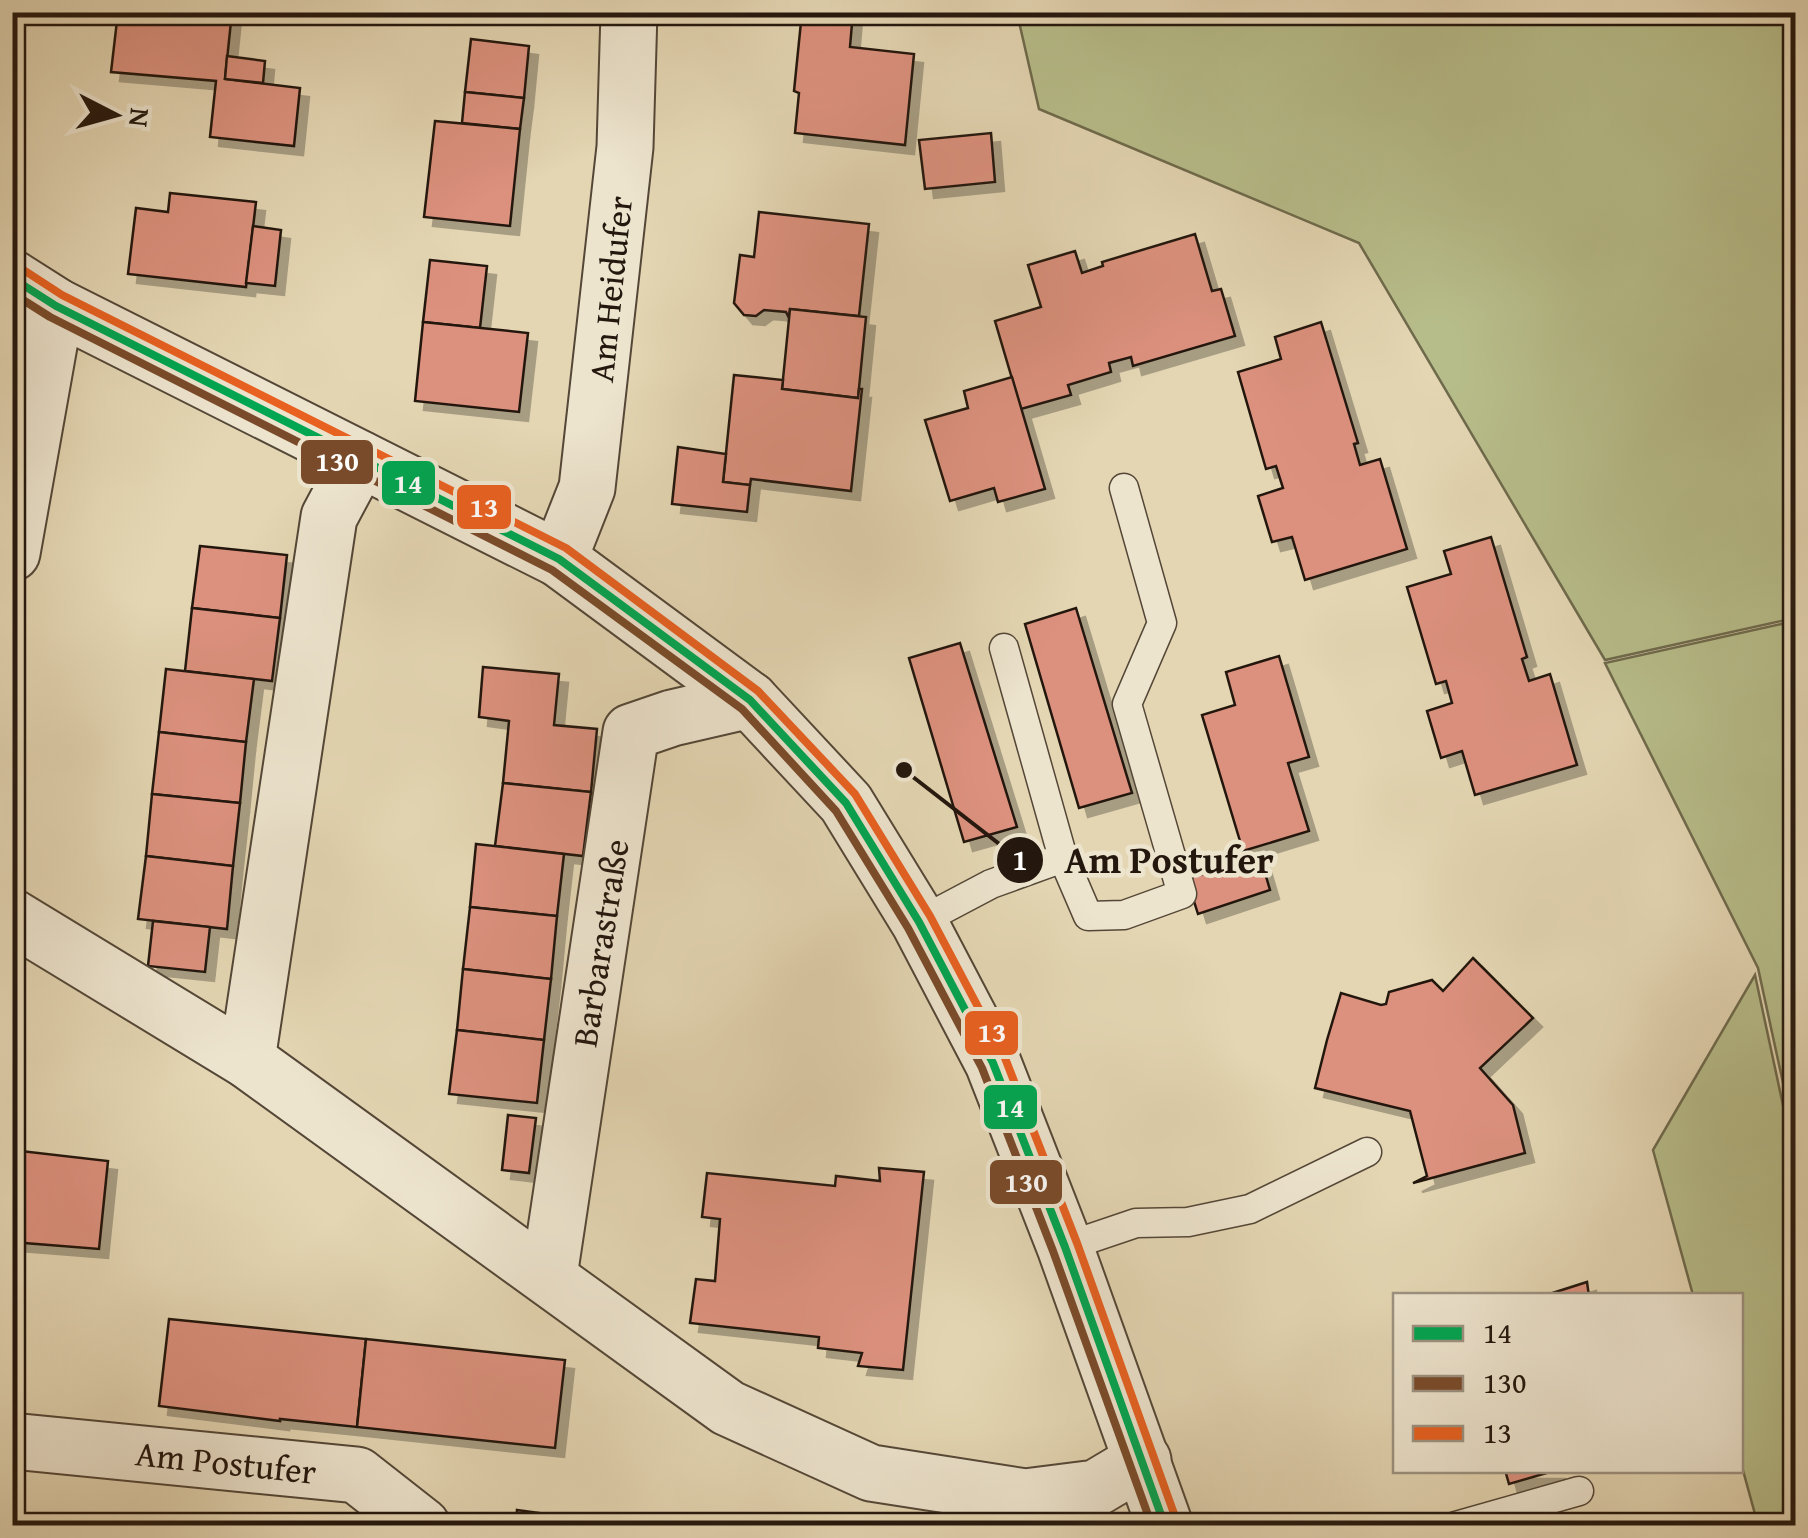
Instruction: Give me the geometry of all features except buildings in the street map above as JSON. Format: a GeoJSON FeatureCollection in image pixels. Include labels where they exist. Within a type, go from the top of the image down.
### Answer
{"type":"FeatureCollection","features":[{"type":"Feature","properties":{"kind":"street","name":"Am Heidufer"},"geometry":{"type":"LineString","coordinates":[[558,559],[588,488],[626,147],[629,12]]}},
{"type":"Feature","properties":{"kind":"street"},"geometry":{"type":"LineString","coordinates":[[12,553],[34,292],[558,559],[750,700],[846,803],[920,922],[993,1063],[1065,1248],[1165,1526]]}},
{"type":"Feature","properties":{"kind":"street"},"geometry":{"type":"LineString","coordinates":[[247,1060],[329,517],[360,460]]}},
{"type":"Feature","properties":{"kind":"street","name":"Barbarastraße"},"geometry":{"type":"LineString","coordinates":[[550,1276],[631,732],[750,700]]}},
{"type":"Feature","properties":{"kind":"street"},"geometry":{"type":"LineString","coordinates":[[12,917],[247,1060],[728,1408],[871,1473],[1025,1497],[1096,1488],[1143,1460]]}},
{"type":"Feature","properties":{"kind":"street","name":"Am Postufer"},"geometry":{"type":"LineString","coordinates":[[12,1442],[358,1475],[422,1526]]}},
{"type":"Feature","properties":{"kind":"lane"},"geometry":{"type":"LineString","coordinates":[[1004,648],[1063,858],[1088,916],[1124,915],[1182,894],[1127,704],[1162,624],[1124,488]]}},
{"type":"Feature","properties":{"kind":"lane"},"geometry":{"type":"LineString","coordinates":[[920,922],[991,884],[1063,858]]}},
{"type":"Feature","properties":{"kind":"lane"},"geometry":{"type":"LineString","coordinates":[[1065,1248],[1136,1223],[1188,1222],[1250,1209],[1367,1152]]}},
{"type":"Feature","properties":{"kind":"lane"},"geometry":{"type":"LineString","coordinates":[[1456,1526],[1579,1491]]}},
{"type":"Feature","properties":{"kind":"green space"},"geometry":{"type":"Polygon","coordinates":[[[1017,13],[1795,13],[1795,618],[1605,660],[1359,243],[1039,109],[1017,13]]]}},
{"type":"Feature","properties":{"kind":"green space"},"geometry":{"type":"Polygon","coordinates":[[[1796,621],[1795,1138],[1758,968],[1605,663],[1796,621]]]}},
{"type":"Feature","properties":{"kind":"green space"},"geometry":{"type":"Polygon","coordinates":[[[1755,975],[1795,1161],[1795,1525],[1758,1525],[1743,1470],[1743,1293],[1692,1293],[1653,1150],[1755,975]]]}},
{"type":"Feature","properties":{"kind":"transit line","name":"13"},"geometry":{"type":"LineString","coordinates":[[19,267],[62,295],[566,548],[758,691],[855,794],[930,916],[1005,1058],[1077,1243],[1177,1522]]}},
{"type":"Feature","properties":{"kind":"transit line","name":"14"},"geometry":{"type":"LineString","coordinates":[[12,278],[56,306],[559,559],[750,700],[846,803],[919,922],[993,1063],[1065,1247],[1165,1526]]}},
{"type":"Feature","properties":{"kind":"transit line","name":"130"},"geometry":{"type":"LineString","coordinates":[[12,293],[50,317],[552,570],[742,709],[836,811],[908,928],[982,1068],[1152,1526]]}},
{"type":"Feature","properties":{"kind":"place","name":"Am Postufer"},"geometry":{"type":"Point","coordinates":[904,770]}}]}
